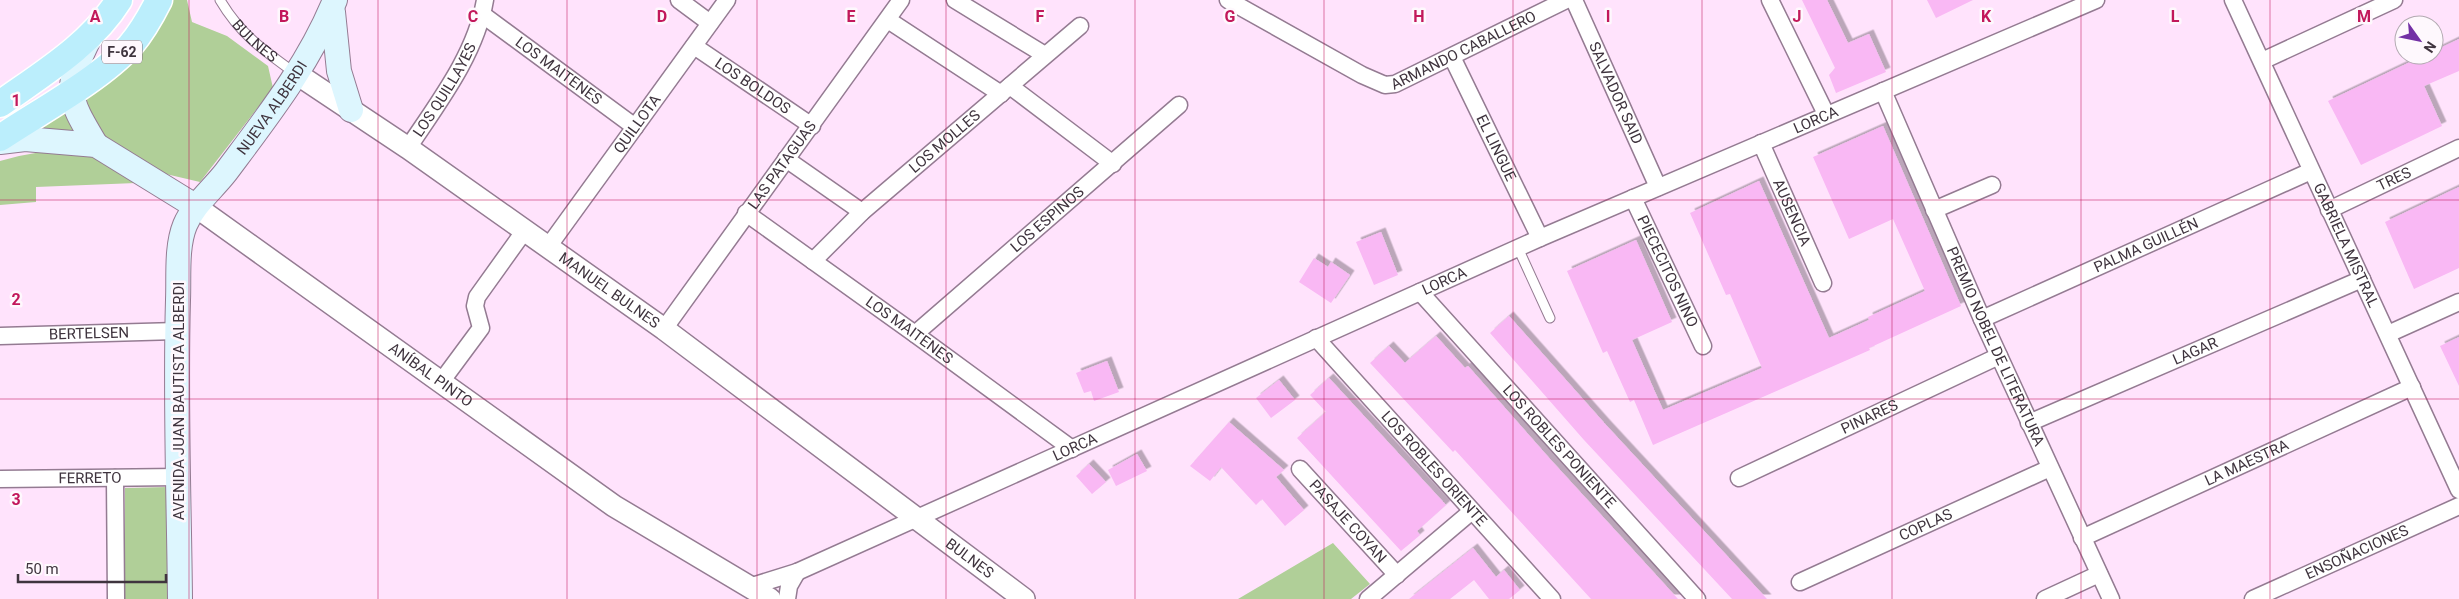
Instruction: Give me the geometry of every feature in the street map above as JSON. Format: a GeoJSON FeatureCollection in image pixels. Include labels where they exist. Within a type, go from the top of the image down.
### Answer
{"type":"FeatureCollection","features":[{"type":"Feature","properties":{"kind":"main road","name":"F-62"},"geometry":{"type":"LineString","coordinates":[[0,104],[64,58],[92,34],[110,14],[119,0]]}},
{"type":"Feature","properties":{"kind":"main road","name":"F-62"},"geometry":{"type":"LineString","coordinates":[[0,138],[103,69],[130,46],[159,0]]}},
{"type":"Feature","properties":{"kind":"main road"},"geometry":{"type":"LineString","coordinates":[[334,3],[337,59],[344,90],[352,110]]}},
{"type":"Feature","properties":{"kind":"main road","name":"NUEVA ALBERDI"},"geometry":{"type":"LineString","coordinates":[[195,206],[225,173],[297,74],[318,40],[334,3]]}},
{"type":"Feature","properties":{"kind":"main road"},"geometry":{"type":"LineString","coordinates":[[70,91],[73,71],[92,34]]}},
{"type":"Feature","properties":{"kind":"main road","name":"ANÍBAL PINTO"},"geometry":{"type":"LineString","coordinates":[[70,91],[81,119],[96,145]]}},
{"type":"Feature","properties":{"kind":"main road","name":"ANÍBAL PINTO"},"geometry":{"type":"LineString","coordinates":[[0,142],[34,139],[96,145],[195,206]]}},
{"type":"Feature","properties":{"kind":"main road","name":"AVENIDA JUAN BAUTISTA ALBERDI"},"geometry":{"type":"LineString","coordinates":[[180,599],[177,331],[180,248],[184,227],[195,206]]}},
{"type":"Feature","properties":{"kind":"street"},"geometry":{"type":"LineString","coordinates":[[678,0],[710,23]]}},
{"type":"Feature","properties":{"kind":"street","name":"QUILLOTA"},"geometry":{"type":"LineString","coordinates":[[548,247],[727,0]]}},
{"type":"Feature","properties":{"kind":"street","name":"LAS PATAGUAS"},"geometry":{"type":"LineString","coordinates":[[664,329],[901,0]]}},
{"type":"Feature","properties":{"kind":"street"},"geometry":{"type":"LineString","coordinates":[[955,0],[1045,55]]}},
{"type":"Feature","properties":{"kind":"street"},"geometry":{"type":"LineString","coordinates":[[1235,4],[1257,0]]}},
{"type":"Feature","properties":{"kind":"street","name":"ARMANDO CABALLERO"},"geometry":{"type":"LineString","coordinates":[[1235,4],[1362,75],[1385,85],[1395,84],[1566,0]]}},
{"type":"Feature","properties":{"kind":"street","name":"SALVADOR SAID"},"geometry":{"type":"LineString","coordinates":[[1574,0],[1658,188]]}},
{"type":"Feature","properties":{"kind":"street"},"geometry":{"type":"LineString","coordinates":[[1770,0],[1826,114]]}},
{"type":"Feature","properties":{"kind":"street","name":"LORCA"},"geometry":{"type":"LineString","coordinates":[[749,587],[796,572],[1540,238],[2096,0]]}},
{"type":"Feature","properties":{"kind":"street","name":"GABRIELA MISTRAL"},"geometry":{"type":"LineString","coordinates":[[2233,0],[2459,490]]}},
{"type":"Feature","properties":{"kind":"street"},"geometry":{"type":"LineString","coordinates":[[2262,61],[2394,0]]}},
{"type":"Feature","properties":{"kind":"street","name":"LOS MAITENES"},"geometry":{"type":"LineString","coordinates":[[484,8],[635,127]]}},
{"type":"Feature","properties":{"kind":"street","name":"LOS QUILLAYES"},"geometry":{"type":"LineString","coordinates":[[408,148],[464,59],[484,8]]}},
{"type":"Feature","properties":{"kind":"street"},"geometry":{"type":"LineString","coordinates":[[888,20],[1005,90],[1113,164]]}},
{"type":"Feature","properties":{"kind":"street","name":"LOS MOLLES"},"geometry":{"type":"LineString","coordinates":[[813,261],[862,212],[1080,26]]}},
{"type":"Feature","properties":{"kind":"street","name":"LOS BOLDOS"},"geometry":{"type":"LineString","coordinates":[[694,46],[812,126]]}},
{"type":"Feature","properties":{"kind":"street","name":"EL LINGUE"},"geometry":{"type":"LineString","coordinates":[[1452,57],[1540,238]]}},
{"type":"Feature","properties":{"kind":"street","name":"MANUEL BULNES"},"geometry":{"type":"LineString","coordinates":[[297,74],[408,148],[664,329],[914,518]]}},
{"type":"Feature","properties":{"kind":"street","name":"PREMIO NOBEL DE LITERATURA"},"geometry":{"type":"LineString","coordinates":[[1883,91],[1982,319],[2111,599]]}},
{"type":"Feature","properties":{"kind":"street","name":"LOS ESPINOS"},"geometry":{"type":"LineString","coordinates":[[916,334],[1179,105]]}},
{"type":"Feature","properties":{"kind":"street","name":"AUSENCIA"},"geometry":{"type":"LineString","coordinates":[[1761,144],[1823,283]]}},
{"type":"Feature","properties":{"kind":"street","name":"TRES"},"geometry":{"type":"LineString","coordinates":[[2329,210],[2459,148]]}},
{"type":"Feature","properties":{"kind":"street"},"geometry":{"type":"LineString","coordinates":[[786,160],[862,212]]}},
{"type":"Feature","properties":{"kind":"street","name":"PALMA GUILLÉN"},"geometry":{"type":"LineString","coordinates":[[1982,319],[2311,172]]}},
{"type":"Feature","properties":{"kind":"street"},"geometry":{"type":"LineString","coordinates":[[1934,210],[1992,185]]}},
{"type":"Feature","properties":{"kind":"street","name":"PIECECITOS NINO"},"geometry":{"type":"LineString","coordinates":[[1633,198],[1703,346]]}},
{"type":"Feature","properties":{"kind":"street","name":"ANÍBAL PINTO"},"geometry":{"type":"LineString","coordinates":[[195,206],[614,506],[770,599]]}},
{"type":"Feature","properties":{"kind":"street","name":"LOS MAITENES"},"geometry":{"type":"LineString","coordinates":[[746,214],[916,334],[1072,449]]}},
{"type":"Feature","properties":{"kind":"street"},"geometry":{"type":"LineString","coordinates":[[441,382],[481,328],[475,306],[476,297],[525,230]]}},
{"type":"Feature","properties":{"kind":"street","name":"LAGAR"},"geometry":{"type":"LineString","coordinates":[[2029,423],[2362,279]]}},
{"type":"Feature","properties":{"kind":"street","name":"LOS ROBLES PONIENTE"},"geometry":{"type":"LineString","coordinates":[[1420,292],[1697,599]]}},
{"type":"Feature","properties":{"kind":"street"},"geometry":{"type":"LineString","coordinates":[[2388,334],[2459,302]]}},
{"type":"Feature","properties":{"kind":"street","name":"BERTELSEN"},"geometry":{"type":"LineString","coordinates":[[0,336],[177,331]]}},
{"type":"Feature","properties":{"kind":"street","name":"LOS ROBLES ORIENTE"},"geometry":{"type":"LineString","coordinates":[[1316,338],[1472,511],[1546,597]]}},
{"type":"Feature","properties":{"kind":"street","name":"PINARES"},"geometry":{"type":"LineString","coordinates":[[1739,478],[1999,356]]}},
{"type":"Feature","properties":{"kind":"street","name":"LA MAESTRA"},"geometry":{"type":"LineString","coordinates":[[2082,538],[2412,387]]}},
{"type":"Feature","properties":{"kind":"street","name":"PASAJE COYAN"},"geometry":{"type":"LineString","coordinates":[[1300,468],[1397,575]]}},
{"type":"Feature","properties":{"kind":"street","name":"COPLAS"},"geometry":{"type":"LineString","coordinates":[[1800,582],[2050,468]]}},
{"type":"Feature","properties":{"kind":"street","name":"FERRETO"},"geometry":{"type":"LineString","coordinates":[[0,479],[179,477]]}},
{"type":"Feature","properties":{"kind":"street"},"geometry":{"type":"LineString","coordinates":[[115,478],[116,599]]}},
{"type":"Feature","properties":{"kind":"street","name":"ENSOÑACIONES"},"geometry":{"type":"LineString","coordinates":[[2254,599],[2459,506]]}},
{"type":"Feature","properties":{"kind":"street"},"geometry":{"type":"LineString","coordinates":[[1368,599],[1472,511]]}},
{"type":"Feature","properties":{"kind":"street","name":"BULNES"},"geometry":{"type":"LineString","coordinates":[[914,518],[1024,599]]}},
{"type":"Feature","properties":{"kind":"street"},"geometry":{"type":"LineString","coordinates":[[787,599],[796,572]]}},
{"type":"Feature","properties":{"kind":"street"},"geometry":{"type":"LineString","coordinates":[[2044,599],[2099,574]]}},
{"type":"Feature","properties":{"kind":"lane","name":"BULNES"},"geometry":{"type":"LineString","coordinates":[[220,0],[242,32],[254,44],[297,74]]}},
{"type":"Feature","properties":{"kind":"lane"},"geometry":{"type":"LineString","coordinates":[[1518,248],[1550,318]]}},
{"type":"Feature","properties":{"kind":"green space"},"geometry":{"type":"Polygon","coordinates":[[[168,0],[187,0],[192,22],[227,36],[268,66],[273,88],[200,182],[153,171],[94,129],[78,95],[168,0]]]}},
{"type":"Feature","properties":{"kind":"green space"},"geometry":{"type":"Polygon","coordinates":[[[66,105],[79,132],[19,134],[66,105]]]}},
{"type":"Feature","properties":{"kind":"green space"},"geometry":{"type":"Polygon","coordinates":[[[41,152],[77,154],[97,158],[136,183],[36,187],[36,202],[0,205],[0,161],[41,152]]]}},
{"type":"Feature","properties":{"kind":"green space"},"geometry":{"type":"Polygon","coordinates":[[[168,487],[170,599],[125,599],[125,488],[168,487]]]}},
{"type":"Feature","properties":{"kind":"green space"},"geometry":{"type":"Polygon","coordinates":[[[1333,543],[1370,584],[1351,599],[1238,599],[1333,543]]]}},
{"type":"Feature","properties":{"kind":"building"},"geometry":{"type":"Polygon","coordinates":[[[1802,0],[1827,0],[1848,43],[1869,34],[1886,72],[1836,93],[1829,75],[1835,68],[1802,0]]]}},
{"type":"Feature","properties":{"kind":"building"},"geometry":{"type":"Polygon","coordinates":[[[1927,0],[1973,0],[1936,18],[1927,0]]]}},
{"type":"Feature","properties":{"kind":"building"},"geometry":{"type":"Polygon","coordinates":[[[2459,39],[2459,71],[2424,86],[2442,126],[2361,165],[2328,101],[2404,65],[2444,65],[2444,46],[2459,39]]]}},
{"type":"Feature","properties":{"kind":"building"},"geometry":{"type":"Polygon","coordinates":[[[1883,126],[1961,306],[1869,348],[1870,350],[1653,445],[1634,400],[1630,402],[1607,351],[1603,353],[1567,271],[1636,240],[1672,322],[1632,340],[1663,410],[1762,368],[1730,294],[1726,295],[1690,213],[1759,181],[1829,338],[1869,320],[1868,317],[1925,291],[1893,219],[1849,239],[1813,157],[1883,126]]]}},
{"type":"Feature","properties":{"kind":"building"},"geometry":{"type":"Polygon","coordinates":[[[2459,187],[2459,268],[2414,289],[2385,222],[2459,187]]]}},
{"type":"Feature","properties":{"kind":"building"},"geometry":{"type":"Polygon","coordinates":[[[1381,232],[1398,275],[1374,285],[1356,242],[1381,232]]]}},
{"type":"Feature","properties":{"kind":"building"},"geometry":{"type":"Polygon","coordinates":[[[1314,258],[1328,267],[1331,262],[1350,275],[1331,303],[1299,282],[1314,258]]]}},
{"type":"Feature","properties":{"kind":"building"},"geometry":{"type":"Polygon","coordinates":[[[1509,316],[1606,425],[1767,599],[1732,599],[1584,440],[1490,333],[1509,316]]]}},
{"type":"Feature","properties":{"kind":"building"},"geometry":{"type":"Polygon","coordinates":[[[1436,336],[1465,368],[1468,366],[1678,599],[1591,599],[1455,450],[1453,452],[1370,363],[1389,346],[1405,363],[1436,336]]]}},
{"type":"Feature","properties":{"kind":"building"},"geometry":{"type":"Polygon","coordinates":[[[2459,337],[2459,386],[2440,346],[2459,337]]]}},
{"type":"Feature","properties":{"kind":"building"},"geometry":{"type":"Polygon","coordinates":[[[1107,361],[1119,392],[1094,401],[1091,391],[1084,393],[1076,373],[1107,361]]]}},
{"type":"Feature","properties":{"kind":"building"},"geometry":{"type":"Polygon","coordinates":[[[1329,378],[1446,505],[1417,531],[1420,535],[1401,551],[1297,438],[1326,412],[1310,395],[1329,378]]]}},
{"type":"Feature","properties":{"kind":"building"},"geometry":{"type":"Polygon","coordinates":[[[1279,380],[1295,400],[1271,418],[1256,398],[1279,380]]]}},
{"type":"Feature","properties":{"kind":"building"},"geometry":{"type":"Polygon","coordinates":[[[1229,422],[1284,470],[1276,477],[1304,510],[1285,526],[1262,499],[1256,505],[1221,467],[1210,481],[1190,466],[1229,422]]]}},
{"type":"Feature","properties":{"kind":"building"},"geometry":{"type":"Polygon","coordinates":[[[1137,454],[1147,471],[1116,486],[1108,470],[1137,454]]]}},
{"type":"Feature","properties":{"kind":"building"},"geometry":{"type":"Polygon","coordinates":[[[1089,464],[1106,482],[1092,494],[1076,476],[1089,464]]]}},
{"type":"Feature","properties":{"kind":"building"},"geometry":{"type":"Polygon","coordinates":[[[1473,548],[1496,577],[1504,570],[1520,590],[1509,599],[1489,599],[1474,580],[1450,599],[1409,599],[1473,548]]]}}]}
